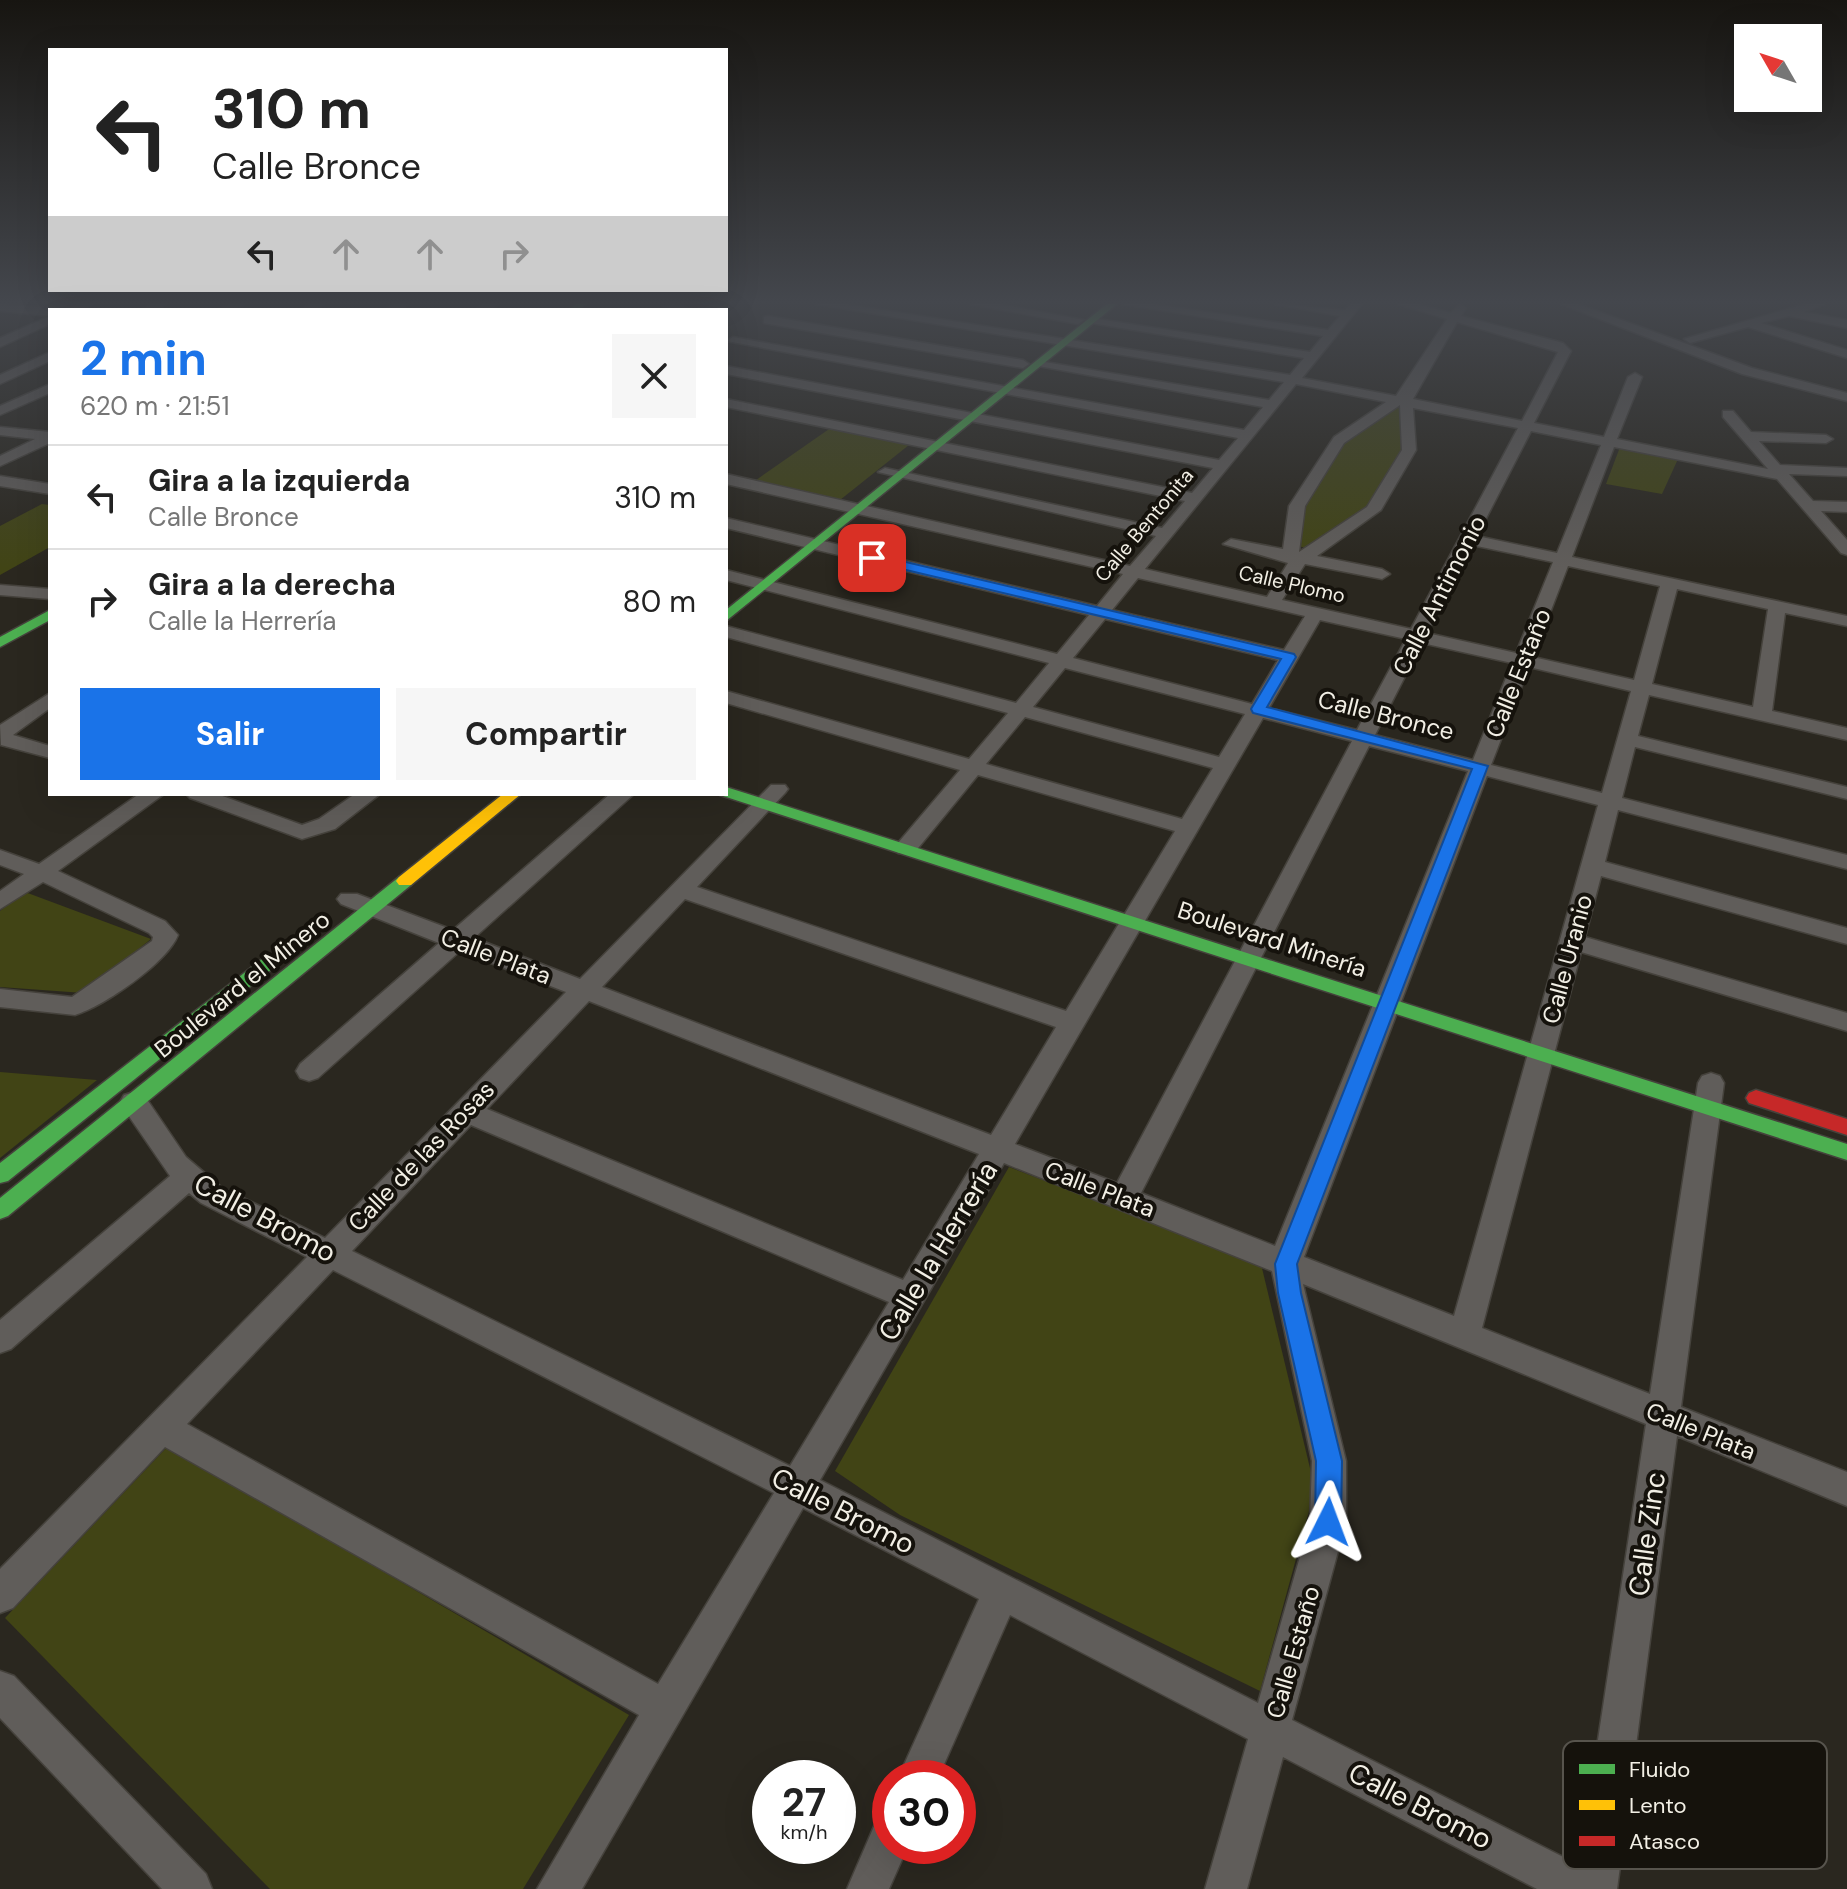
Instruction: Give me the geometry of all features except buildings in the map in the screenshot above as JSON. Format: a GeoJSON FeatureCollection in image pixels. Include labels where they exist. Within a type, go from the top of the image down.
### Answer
{"type":"FeatureCollection","features":[{"type":"Feature","properties":{"kind":"street"},"geometry":{"type":"LineString","coordinates":[[0,411],[41,392]]}},
{"type":"Feature","properties":{"kind":"street"},"geometry":{"type":"LineString","coordinates":[[844,392],[1222,465]]}},
{"type":"Feature","properties":{"kind":"street"},"geometry":{"type":"LineString","coordinates":[[728,615],[757,583],[995,392]]}},
{"type":"Feature","properties":{"kind":"street"},"geometry":{"type":"LineString","coordinates":[[1016,392],[1247,435]]}},
{"type":"Feature","properties":{"kind":"street"},"geometry":{"type":"LineString","coordinates":[[1197,392],[1273,405]]}},
{"type":"Feature","properties":{"kind":"street","name":"Calle Bentonita"},"geometry":{"type":"LineString","coordinates":[[906,848],[1284,392]]}},
{"type":"Feature","properties":{"kind":"street"},"geometry":{"type":"LineString","coordinates":[[1368,392],[1609,442],[1779,472],[1847,472]]}},
{"type":"Feature","properties":{"kind":"street"},"geometry":{"type":"LineString","coordinates":[[1298,559],[1297,506],[1303,492],[1339,440],[1404,398],[1408,392]]}},
{"type":"Feature","properties":{"kind":"street","name":"Calle Antimonio"},"geometry":{"type":"LineString","coordinates":[[1124,1198],[1543,392]]}},
{"type":"Feature","properties":{"kind":"street","name":"Calle Estaño"},"geometry":{"type":"LineString","coordinates":[[1226,1889],[1320,1558],[1331,1491],[1329,1461],[1289,1293],[1286,1264],[1392,986],[1629,392]]}},
{"type":"Feature","properties":{"kind":"street"},"geometry":{"type":"LineString","coordinates":[[1272,602],[1298,559],[1373,510],[1409,450],[1404,398]]}},
{"type":"Feature","properties":{"kind":"street"},"geometry":{"type":"LineString","coordinates":[[728,403],[933,442],[1195,498]]}},
{"type":"Feature","properties":{"kind":"street"},"geometry":{"type":"LineString","coordinates":[[1728,414],[1846,547]]}},
{"type":"Feature","properties":{"kind":"street"},"geometry":{"type":"LineString","coordinates":[[0,431],[48,436]]}},
{"type":"Feature","properties":{"kind":"street"},"geometry":{"type":"LineString","coordinates":[[1747,436],[1826,439]]}},
{"type":"Feature","properties":{"kind":"street"},"geometry":{"type":"LineString","coordinates":[[0,462],[48,437]]}},
{"type":"Feature","properties":{"kind":"street"},"geometry":{"type":"LineString","coordinates":[[894,474],[1165,533]]}},
{"type":"Feature","properties":{"kind":"street","name":"Calle Plomo"},"geometry":{"type":"LineString","coordinates":[[728,479],[1847,734]]}},
{"type":"Feature","properties":{"kind":"street"},"geometry":{"type":"LineString","coordinates":[[0,481],[46,486]]}},
{"type":"Feature","properties":{"kind":"street"},"geometry":{"type":"LineString","coordinates":[[1808,506],[1847,507]]}},
{"type":"Feature","properties":{"kind":"street"},"geometry":{"type":"LineString","coordinates":[[728,523],[1289,657]]}},
{"type":"Feature","properties":{"kind":"street"},"geometry":{"type":"LineString","coordinates":[[1468,539],[1847,621]]}},
{"type":"Feature","properties":{"kind":"street"},"geometry":{"type":"LineString","coordinates":[[1231,544],[1382,574]]}},
{"type":"Feature","properties":{"kind":"street","name":"Calle Bronce"},"geometry":{"type":"LineString","coordinates":[[728,576],[1847,862]]}},
{"type":"Feature","properties":{"kind":"street","name":"Calle Uranio"},"geometry":{"type":"LineString","coordinates":[[1464,1335],[1670,582]]}},
{"type":"Feature","properties":{"kind":"street"},"geometry":{"type":"LineString","coordinates":[[728,596],[757,583]]}},
{"type":"Feature","properties":{"kind":"street"},"geometry":{"type":"LineString","coordinates":[[0,590],[48,599]]}},
{"type":"Feature","properties":{"kind":"street"},"geometry":{"type":"LineString","coordinates":[[0,629],[48,599]]}},
{"type":"Feature","properties":{"kind":"street"},"geometry":{"type":"LineString","coordinates":[[1762,714],[1777,605]]}},
{"type":"Feature","properties":{"kind":"street","name":"Calle la Herrería"},"geometry":{"type":"LineString","coordinates":[[558,1889],[1316,612]]}},
{"type":"Feature","properties":{"kind":"street"},"geometry":{"type":"LineString","coordinates":[[0,643],[48,615]]}},
{"type":"Feature","properties":{"kind":"street"},"geometry":{"type":"LineString","coordinates":[[728,632],[1225,765]]}},
{"type":"Feature","properties":{"kind":"street"},"geometry":{"type":"LineString","coordinates":[[728,698],[1189,828]]}},
{"type":"Feature","properties":{"kind":"street"},"geometry":{"type":"LineString","coordinates":[[48,700],[1,734],[8,741],[48,751]]}},
{"type":"Feature","properties":{"kind":"street"},"geometry":{"type":"LineString","coordinates":[[1627,739],[1847,793]]}},
{"type":"Feature","properties":{"kind":"street","name":"Boulevard Minería"},"geometry":{"type":"LineString","coordinates":[[739,776],[906,848],[1142,907],[1716,1090],[1847,1127]]}},
{"type":"Feature","properties":{"kind":"street","name":"Boulevard Minería"},"geometry":{"type":"LineString","coordinates":[[728,792],[778,795]]}},
{"type":"Feature","properties":{"kind":"street","name":"Calle de las Rosas"},"geometry":{"type":"LineString","coordinates":[[0,1595],[680,889],[778,795]]}},
{"type":"Feature","properties":{"kind":"street"},"geometry":{"type":"LineString","coordinates":[[0,902],[34,869],[125,796]]}},
{"type":"Feature","properties":{"kind":"street"},"geometry":{"type":"LineString","coordinates":[[0,883],[34,869],[150,796]]}},
{"type":"Feature","properties":{"kind":"street"},"geometry":{"type":"LineString","coordinates":[[203,796],[302,832],[327,824],[366,796]]}},
{"type":"Feature","properties":{"kind":"street","name":"Boulevard el Minero"},"geometry":{"type":"LineString","coordinates":[[0,1210],[134,1102],[355,902],[510,796]]}},
{"type":"Feature","properties":{"kind":"street"},"geometry":{"type":"LineString","coordinates":[[309,1071],[621,796]]}},
{"type":"Feature","properties":{"kind":"street"},"geometry":{"type":"LineString","coordinates":[[0,857],[34,869],[157,927],[163,931],[165,939],[84,1003],[66,1007],[0,998]]}},
{"type":"Feature","properties":{"kind":"street"},"geometry":{"type":"LineString","coordinates":[[1592,866],[1847,936]]}},
{"type":"Feature","properties":{"kind":"street"},"geometry":{"type":"LineString","coordinates":[[680,889],[1073,1023]]}},
{"type":"Feature","properties":{"kind":"street","name":"Calle Plata"},"geometry":{"type":"LineString","coordinates":[[355,902],[1124,1198],[1847,1489]]}},
{"type":"Feature","properties":{"kind":"street"},"geometry":{"type":"LineString","coordinates":[[1572,941],[1847,1022]]}},
{"type":"Feature","properties":{"kind":"street","name":"Boulevard el Minero"},"geometry":{"type":"LineString","coordinates":[[0,1175],[287,948]]}},
{"type":"Feature","properties":{"kind":"street","name":"Boulevard Minería"},"geometry":{"type":"LineString","coordinates":[[1716,1090],[1847,1152]]}},
{"type":"Feature","properties":{"kind":"street","name":"Calle Zinc"},"geometry":{"type":"LineString","coordinates":[[1617,1741],[1664,1416],[1716,1090]]}},
{"type":"Feature","properties":{"kind":"street","name":"Calle Bromo"},"geometry":{"type":"LineString","coordinates":[[134,1102],[187,1178],[211,1195],[798,1487],[1581,1889]]}},
{"type":"Feature","properties":{"kind":"street"},"geometry":{"type":"LineString","coordinates":[[465,1111],[910,1297]]}},
{"type":"Feature","properties":{"kind":"street"},"geometry":{"type":"LineString","coordinates":[[0,1339],[187,1178]]}},
{"type":"Feature","properties":{"kind":"street"},"geometry":{"type":"LineString","coordinates":[[161,1427],[666,1709]]}},
{"type":"Feature","properties":{"kind":"street"},"geometry":{"type":"LineString","coordinates":[[926,1760],[1002,1591]]}},
{"type":"Feature","properties":{"kind":"street"},"geometry":{"type":"LineString","coordinates":[[0,1690],[191,1889]]}},
{"type":"Feature","properties":{"kind":"street"},"geometry":{"type":"LineString","coordinates":[[868,1889],[879,1864]]}},
{"type":"Feature","properties":{"kind":"street","name":"Calle Zinc"},"geometry":{"type":"LineString","coordinates":[[1596,1889],[1599,1869]]}},
{"type":"Feature","properties":{"kind":"green space"},"geometry":{"type":"Polygon","coordinates":[[[1389,405],[1402,405],[1404,448],[1365,512],[1312,549],[1297,546],[1301,504],[1347,434],[1389,405]]]}},
{"type":"Feature","properties":{"kind":"green space"},"geometry":{"type":"Polygon","coordinates":[[[832,427],[914,441],[840,500],[756,480],[832,427]]]}},
{"type":"Feature","properties":{"kind":"green space"},"geometry":{"type":"Polygon","coordinates":[[[1620,447],[1678,459],[1662,494],[1606,484],[1620,447]]]}},
{"type":"Feature","properties":{"kind":"green space"},"geometry":{"type":"Polygon","coordinates":[[[42,504],[48,505],[48,548],[0,575],[0,526],[42,504]]]}},
{"type":"Feature","properties":{"kind":"green space"},"geometry":{"type":"Polygon","coordinates":[[[25,892],[151,939],[84,993],[0,987],[0,911],[25,892]]]}},
{"type":"Feature","properties":{"kind":"green space"},"geometry":{"type":"Polygon","coordinates":[[[0,1072],[97,1080],[0,1158],[0,1072]]]}},
{"type":"Feature","properties":{"kind":"green space"},"geometry":{"type":"Polygon","coordinates":[[[1009,1167],[1261,1264],[1315,1489],[1260,1691],[900,1515],[835,1471],[1009,1167]]]}},
{"type":"Feature","properties":{"kind":"green space"},"geometry":{"type":"Polygon","coordinates":[[[168,1446],[629,1715],[523,1889],[270,1889],[5,1618],[168,1446]]]}},
{"type":"Feature","properties":{"kind":"traffic: fast"},"geometry":{"type":"LineString","coordinates":[[728,615],[1004,392]]}},
{"type":"Feature","properties":{"kind":"traffic: fast"},"geometry":{"type":"LineString","coordinates":[[0,643],[48,615]]}},
{"type":"Feature","properties":{"kind":"traffic: fast"},"geometry":{"type":"LineString","coordinates":[[728,793],[1847,1152]]}},
{"type":"Feature","properties":{"kind":"traffic: fast"},"geometry":{"type":"LineString","coordinates":[[0,1210],[405,881]]}},
{"type":"Feature","properties":{"kind":"traffic: fast"},"geometry":{"type":"LineString","coordinates":[[0,1175],[272,960]]}},
{"type":"Feature","properties":{"kind":"traffic: slow"},"geometry":{"type":"LineString","coordinates":[[405,881],[511,796]]}},
{"type":"Feature","properties":{"kind":"traffic: jam"},"geometry":{"type":"LineString","coordinates":[[1756,1098],[1847,1127]]}},
{"type":"Feature","properties":{"kind":"route"},"geometry":{"type":"LineString","coordinates":[[872,558],[1289,657],[1258,709],[1481,766],[1290,1246],[1286,1264],[1289,1293],[1329,1461],[1331,1491],[1328,1522]]}}]}
